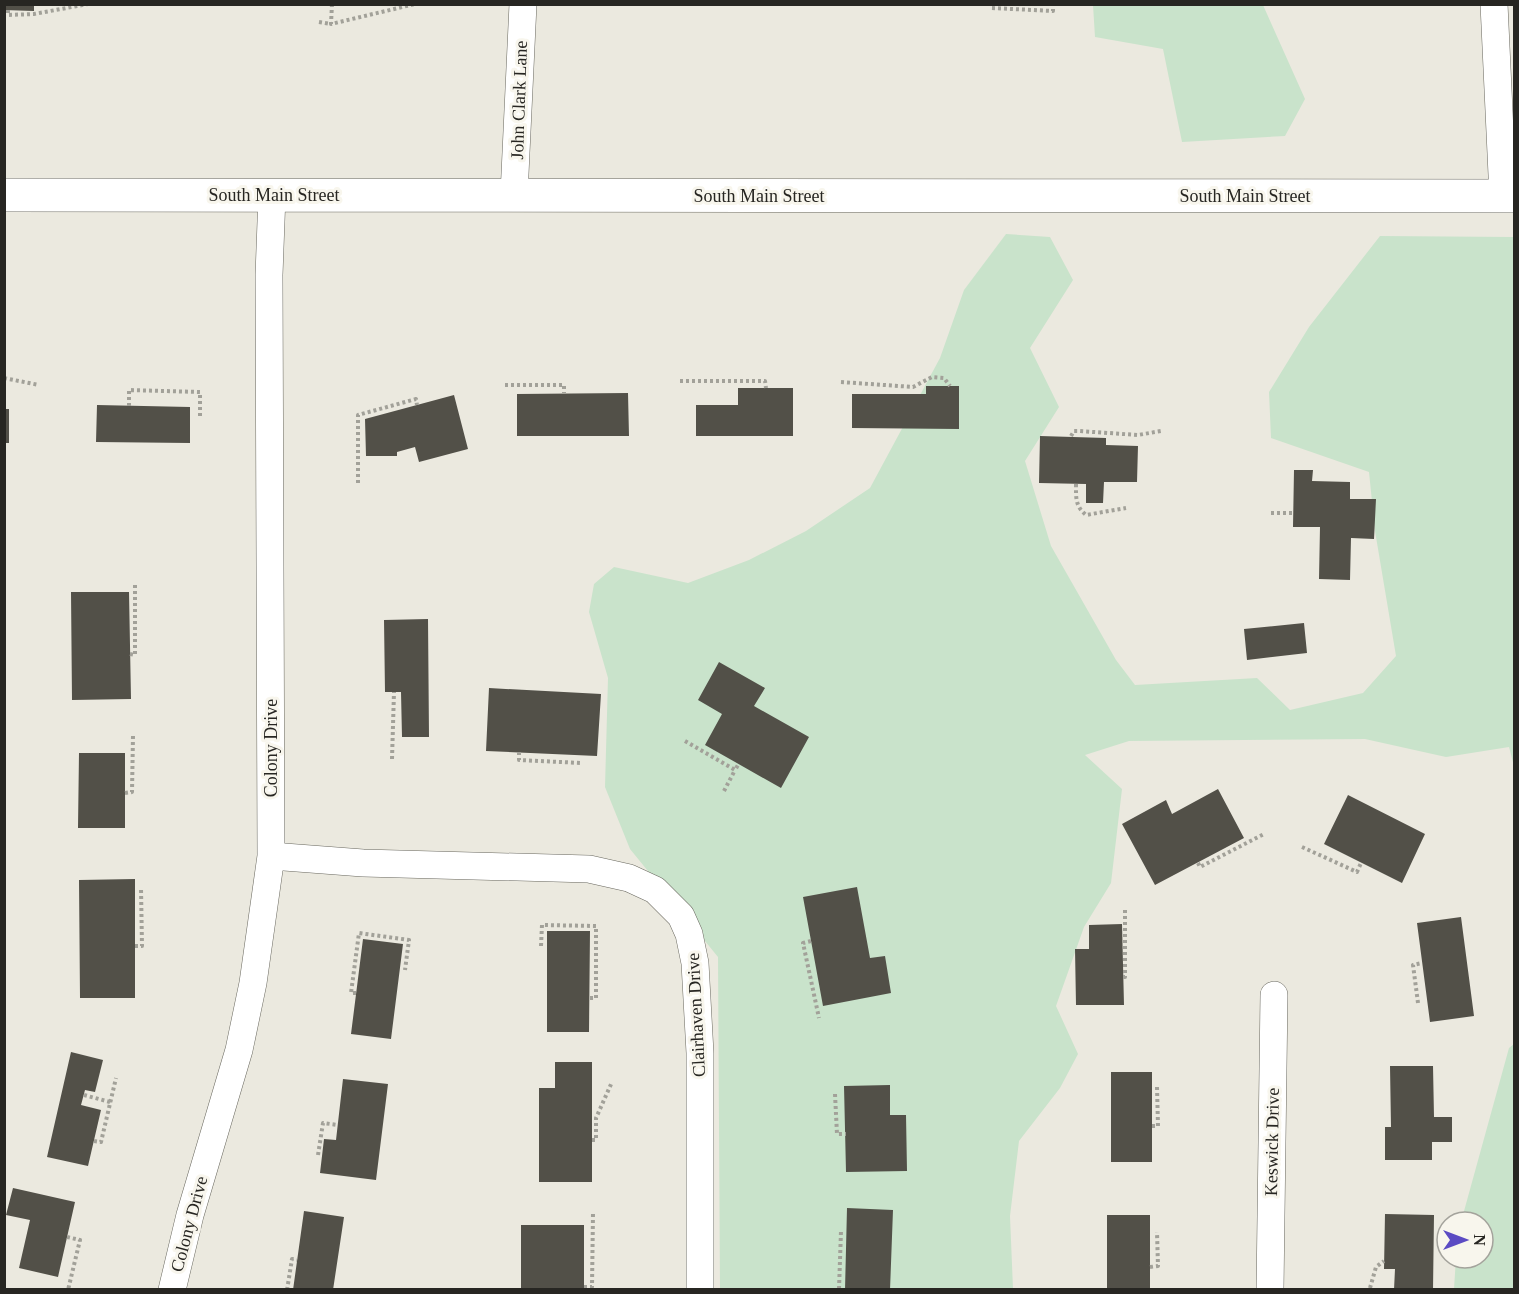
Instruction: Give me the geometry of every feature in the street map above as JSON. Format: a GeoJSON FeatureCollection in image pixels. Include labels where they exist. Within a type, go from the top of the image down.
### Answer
{"type":"FeatureCollection","features":[{"type":"Feature","properties":{"kind":"main road","name":"South Main Street"},"geometry":{"type":"LineString","coordinates":[[4,195],[1509,196]]}},
{"type":"Feature","properties":{"kind":"street","name":"John Clark Lane"},"geometry":{"type":"LineString","coordinates":[[514,195],[523,4]]}},
{"type":"Feature","properties":{"kind":"street"},"geometry":{"type":"LineString","coordinates":[[1494,4],[1509,196]]}},
{"type":"Feature","properties":{"kind":"street","name":"Colony Drive"},"geometry":{"type":"LineString","coordinates":[[172,1290],[190,1215],[239,1050],[253,983],[271,856],[269,275],[272,195]]}},
{"type":"Feature","properties":{"kind":"street","name":"Clairhaven Drive"},"geometry":{"type":"LineString","coordinates":[[271,856],[363,863],[589,869],[629,878],[655,890],[681,916],[689,934],[695,963],[700,1053],[700,1290]]}},
{"type":"Feature","properties":{"kind":"street","name":"Keswick Drive"},"geometry":{"type":"LineString","coordinates":[[1270,1290],[1274,995]]}},
{"type":"Feature","properties":{"kind":"path"},"geometry":{"type":"LineString","coordinates":[[8,10],[8,15],[34,14],[88,4]]}},
{"type":"Feature","properties":{"kind":"path"},"geometry":{"type":"LineString","coordinates":[[331,24],[332,4]]}},
{"type":"Feature","properties":{"kind":"path"},"geometry":{"type":"LineString","coordinates":[[319,21],[331,24],[415,4]]}},
{"type":"Feature","properties":{"kind":"path"},"geometry":{"type":"LineString","coordinates":[[733,4],[738,4]]}},
{"type":"Feature","properties":{"kind":"path"},"geometry":{"type":"LineString","coordinates":[[992,8],[1017,7],[1053,11],[1053,4]]}},
{"type":"Feature","properties":{"kind":"path"},"geometry":{"type":"LineString","coordinates":[[841,382],[913,387],[932,377],[944,378],[950,386]]}},
{"type":"Feature","properties":{"kind":"path"},"geometry":{"type":"LineString","coordinates":[[4,378],[39,385]]}},
{"type":"Feature","properties":{"kind":"path"},"geometry":{"type":"LineString","coordinates":[[680,381],[765,381],[766,388]]}},
{"type":"Feature","properties":{"kind":"path"},"geometry":{"type":"LineString","coordinates":[[506,386],[564,385],[564,393]]}},
{"type":"Feature","properties":{"kind":"path"},"geometry":{"type":"LineString","coordinates":[[129,406],[129,390],[200,392],[200,416]]}},
{"type":"Feature","properties":{"kind":"path"},"geometry":{"type":"LineString","coordinates":[[358,483],[358,415],[416,399],[417,405]]}},
{"type":"Feature","properties":{"kind":"path"},"geometry":{"type":"LineString","coordinates":[[1071,436],[1074,431],[1138,435],[1161,431]]}},
{"type":"Feature","properties":{"kind":"path"},"geometry":{"type":"LineString","coordinates":[[1076,484],[1076,501],[1079,509],[1086,515],[1126,508]]}},
{"type":"Feature","properties":{"kind":"path"},"geometry":{"type":"LineString","coordinates":[[1271,513],[1293,513]]}},
{"type":"Feature","properties":{"kind":"path"},"geometry":{"type":"LineString","coordinates":[[130,654],[135,655],[135,583]]}},
{"type":"Feature","properties":{"kind":"path"},"geometry":{"type":"LineString","coordinates":[[392,759],[393,692]]}},
{"type":"Feature","properties":{"kind":"path"},"geometry":{"type":"LineString","coordinates":[[125,793],[132,792],[133,736]]}},
{"type":"Feature","properties":{"kind":"path"},"geometry":{"type":"LineString","coordinates":[[685,741],[735,770]]}},
{"type":"Feature","properties":{"kind":"path"},"geometry":{"type":"LineString","coordinates":[[519,752],[519,760],[581,763]]}},
{"type":"Feature","properties":{"kind":"path"},"geometry":{"type":"LineString","coordinates":[[724,791],[738,765]]}},
{"type":"Feature","properties":{"kind":"path"},"geometry":{"type":"LineString","coordinates":[[1198,863],[1200,867],[1264,834]]}},
{"type":"Feature","properties":{"kind":"path"},"geometry":{"type":"LineString","coordinates":[[1302,847],[1357,872],[1361,863]]}},
{"type":"Feature","properties":{"kind":"path"},"geometry":{"type":"LineString","coordinates":[[135,946],[142,946],[141,888]]}},
{"type":"Feature","properties":{"kind":"path"},"geometry":{"type":"LineString","coordinates":[[1123,977],[1125,909]]}},
{"type":"Feature","properties":{"kind":"path"},"geometry":{"type":"LineString","coordinates":[[541,946],[542,925],[596,926],[596,998],[589,998]]}},
{"type":"Feature","properties":{"kind":"path"},"geometry":{"type":"LineString","coordinates":[[356,993],[351,993],[359,933],[409,940],[405,970]]}},
{"type":"Feature","properties":{"kind":"path"},"geometry":{"type":"LineString","coordinates":[[811,941],[803,943],[819,1018]]}},
{"type":"Feature","properties":{"kind":"path"},"geometry":{"type":"LineString","coordinates":[[1418,1003],[1413,965],[1422,963]]}},
{"type":"Feature","properties":{"kind":"path"},"geometry":{"type":"LineString","coordinates":[[94,1141],[101,1143],[116,1078]]}},
{"type":"Feature","properties":{"kind":"path"},"geometry":{"type":"LineString","coordinates":[[592,1140],[596,1140],[596,1118],[612,1082]]}},
{"type":"Feature","properties":{"kind":"path"},"geometry":{"type":"LineString","coordinates":[[1152,1126],[1158,1126],[1157,1087]]}},
{"type":"Feature","properties":{"kind":"path"},"geometry":{"type":"LineString","coordinates":[[836,1094],[837,1134],[846,1134]]}},
{"type":"Feature","properties":{"kind":"path"},"geometry":{"type":"LineString","coordinates":[[84,1095],[111,1102]]}},
{"type":"Feature","properties":{"kind":"path"},"geometry":{"type":"LineString","coordinates":[[318,1155],[323,1123],[338,1125]]}},
{"type":"Feature","properties":{"kind":"path"},"geometry":{"type":"LineString","coordinates":[[584,1287],[592,1287],[593,1213]]}},
{"type":"Feature","properties":{"kind":"path"},"geometry":{"type":"LineString","coordinates":[[839,1289],[841,1231]]}},
{"type":"Feature","properties":{"kind":"path"},"geometry":{"type":"LineString","coordinates":[[1150,1267],[1158,1266],[1157,1232]]}},
{"type":"Feature","properties":{"kind":"path"},"geometry":{"type":"LineString","coordinates":[[67,1237],[80,1240],[68,1290]]}},
{"type":"Feature","properties":{"kind":"path"},"geometry":{"type":"LineString","coordinates":[[287,1290],[292,1259],[297,1260]]}},
{"type":"Feature","properties":{"kind":"path"},"geometry":{"type":"LineString","coordinates":[[1370,1288],[1376,1267],[1384,1261]]}},
{"type":"Feature","properties":{"kind":"green space"},"geometry":{"type":"Polygon","coordinates":[[[1093,5],[1263,5],[1305,99],[1285,136],[1182,142],[1163,49],[1095,37],[1093,5]]]}},
{"type":"Feature","properties":{"kind":"green space"},"geometry":{"type":"Polygon","coordinates":[[[1006,234],[1050,237],[1073,280],[1030,348],[1059,407],[1025,461],[1051,546],[1116,660],[1135,685],[1257,678],[1290,710],[1363,693],[1396,656],[1375,531],[1369,472],[1271,438],[1269,392],[1309,327],[1380,236],[1514,237],[1514,766],[1509,747],[1446,757],[1365,739],[1129,741],[1085,755],[1122,789],[1111,883],[1084,927],[1056,1006],[1078,1054],[1060,1088],[1019,1141],[1010,1216],[1013,1289],[720,1289],[718,957],[630,849],[605,787],[608,678],[589,612],[594,584],[614,567],[688,583],[749,560],[806,531],[870,488],[940,358],[964,290],[1006,234]]]}},
{"type":"Feature","properties":{"kind":"green space"},"geometry":{"type":"Polygon","coordinates":[[[1514,1044],[1514,1289],[1454,1289],[1455,1270],[1495,1270],[1495,1210],[1464,1210],[1509,1048],[1514,1044]]]}},
{"type":"Feature","properties":{"kind":"building"},"geometry":{"type":"Polygon","coordinates":[[[4,4],[34,4],[34,11],[4,10],[4,4]]]}},
{"type":"Feature","properties":{"kind":"building"},"geometry":{"type":"Polygon","coordinates":[[[926,386],[959,386],[959,429],[852,428],[852,394],[926,394],[926,386]]]}},
{"type":"Feature","properties":{"kind":"building"},"geometry":{"type":"Polygon","coordinates":[[[738,388],[793,388],[793,436],[696,436],[696,405],[738,405],[738,388]]]}},
{"type":"Feature","properties":{"kind":"building"},"geometry":{"type":"Polygon","coordinates":[[[628,393],[629,436],[517,436],[517,394],[628,393]]]}},
{"type":"Feature","properties":{"kind":"building"},"geometry":{"type":"Polygon","coordinates":[[[454,395],[468,449],[419,462],[415,447],[397,452],[397,456],[366,456],[365,419],[454,395]]]}},
{"type":"Feature","properties":{"kind":"building"},"geometry":{"type":"Polygon","coordinates":[[[97,405],[190,407],[190,443],[96,442],[97,405]]]}},
{"type":"Feature","properties":{"kind":"building"},"geometry":{"type":"Polygon","coordinates":[[[4,409],[9,409],[9,443],[4,443],[4,409]]]}},
{"type":"Feature","properties":{"kind":"building"},"geometry":{"type":"Polygon","coordinates":[[[1040,436],[1106,438],[1106,445],[1138,446],[1137,482],[1104,482],[1103,503],[1086,503],[1086,484],[1039,483],[1040,436]]]}},
{"type":"Feature","properties":{"kind":"building"},"geometry":{"type":"Polygon","coordinates":[[[1294,470],[1313,470],[1312,481],[1350,482],[1350,499],[1376,499],[1374,539],[1351,538],[1350,580],[1319,579],[1320,527],[1293,527],[1294,470]]]}},
{"type":"Feature","properties":{"kind":"building"},"geometry":{"type":"Polygon","coordinates":[[[71,592],[129,592],[131,699],[72,700],[71,592]]]}},
{"type":"Feature","properties":{"kind":"building"},"geometry":{"type":"Polygon","coordinates":[[[428,619],[429,737],[402,737],[401,692],[385,692],[384,620],[428,619]]]}},
{"type":"Feature","properties":{"kind":"building"},"geometry":{"type":"Polygon","coordinates":[[[1304,623],[1307,653],[1247,660],[1244,629],[1304,623]]]}},
{"type":"Feature","properties":{"kind":"building"},"geometry":{"type":"Polygon","coordinates":[[[719,662],[765,688],[754,706],[809,737],[781,788],[705,745],[722,714],[698,700],[719,662]]]}},
{"type":"Feature","properties":{"kind":"building"},"geometry":{"type":"Polygon","coordinates":[[[489,688],[601,694],[597,756],[486,751],[489,688]]]}},
{"type":"Feature","properties":{"kind":"building"},"geometry":{"type":"Polygon","coordinates":[[[79,753],[125,753],[125,828],[78,828],[79,753]]]}},
{"type":"Feature","properties":{"kind":"building"},"geometry":{"type":"Polygon","coordinates":[[[1218,789],[1244,838],[1155,885],[1122,824],[1166,800],[1172,814],[1218,789]]]}},
{"type":"Feature","properties":{"kind":"building"},"geometry":{"type":"Polygon","coordinates":[[[1348,795],[1425,834],[1402,883],[1324,844],[1348,795]]]}},
{"type":"Feature","properties":{"kind":"building"},"geometry":{"type":"Polygon","coordinates":[[[135,879],[135,998],[80,998],[79,880],[135,879]]]}},
{"type":"Feature","properties":{"kind":"building"},"geometry":{"type":"Polygon","coordinates":[[[857,887],[870,958],[885,956],[891,993],[823,1006],[803,897],[857,887]]]}},
{"type":"Feature","properties":{"kind":"building"},"geometry":{"type":"Polygon","coordinates":[[[1461,917],[1474,1016],[1430,1022],[1417,923],[1461,917]]]}},
{"type":"Feature","properties":{"kind":"building"},"geometry":{"type":"Polygon","coordinates":[[[1122,924],[1124,1005],[1076,1005],[1075,949],[1089,949],[1089,925],[1122,924]]]}},
{"type":"Feature","properties":{"kind":"building"},"geometry":{"type":"Polygon","coordinates":[[[547,931],[590,931],[589,1032],[547,1032],[547,931]]]}},
{"type":"Feature","properties":{"kind":"building"},"geometry":{"type":"Polygon","coordinates":[[[363,939],[403,944],[391,1039],[351,1034],[363,939]]]}},
{"type":"Feature","properties":{"kind":"building"},"geometry":{"type":"Polygon","coordinates":[[[71,1052],[103,1060],[95,1092],[85,1090],[81,1105],[101,1110],[88,1166],[47,1157],[71,1052]]]}},
{"type":"Feature","properties":{"kind":"building"},"geometry":{"type":"Polygon","coordinates":[[[555,1062],[592,1062],[592,1182],[539,1182],[539,1088],[555,1088],[555,1062]]]}},
{"type":"Feature","properties":{"kind":"building"},"geometry":{"type":"Polygon","coordinates":[[[1390,1066],[1433,1066],[1434,1117],[1452,1117],[1452,1142],[1432,1142],[1432,1160],[1385,1160],[1385,1127],[1391,1127],[1390,1066]]]}},
{"type":"Feature","properties":{"kind":"building"},"geometry":{"type":"Polygon","coordinates":[[[1111,1072],[1152,1072],[1152,1162],[1111,1162],[1111,1072]]]}},
{"type":"Feature","properties":{"kind":"building"},"geometry":{"type":"Polygon","coordinates":[[[343,1079],[388,1084],[376,1180],[320,1173],[324,1139],[336,1140],[343,1079]]]}},
{"type":"Feature","properties":{"kind":"building"},"geometry":{"type":"Polygon","coordinates":[[[890,1085],[890,1115],[906,1115],[907,1171],[846,1172],[844,1086],[890,1085]]]}},
{"type":"Feature","properties":{"kind":"building"},"geometry":{"type":"Polygon","coordinates":[[[13,1188],[75,1202],[58,1277],[19,1268],[30,1220],[6,1215],[13,1188]]]}},
{"type":"Feature","properties":{"kind":"building"},"geometry":{"type":"Polygon","coordinates":[[[847,1208],[893,1210],[890,1290],[845,1290],[847,1208]]]}},
{"type":"Feature","properties":{"kind":"building"},"geometry":{"type":"Polygon","coordinates":[[[304,1211],[344,1217],[333,1290],[293,1290],[304,1211]]]}},
{"type":"Feature","properties":{"kind":"building"},"geometry":{"type":"Polygon","coordinates":[[[1385,1214],[1434,1215],[1433,1290],[1394,1290],[1395,1269],[1384,1269],[1385,1214]]]}},
{"type":"Feature","properties":{"kind":"building"},"geometry":{"type":"Polygon","coordinates":[[[1107,1215],[1150,1215],[1150,1290],[1107,1290],[1107,1215]]]}},
{"type":"Feature","properties":{"kind":"building"},"geometry":{"type":"Polygon","coordinates":[[[521,1225],[584,1225],[584,1290],[521,1290],[521,1225]]]}}]}
